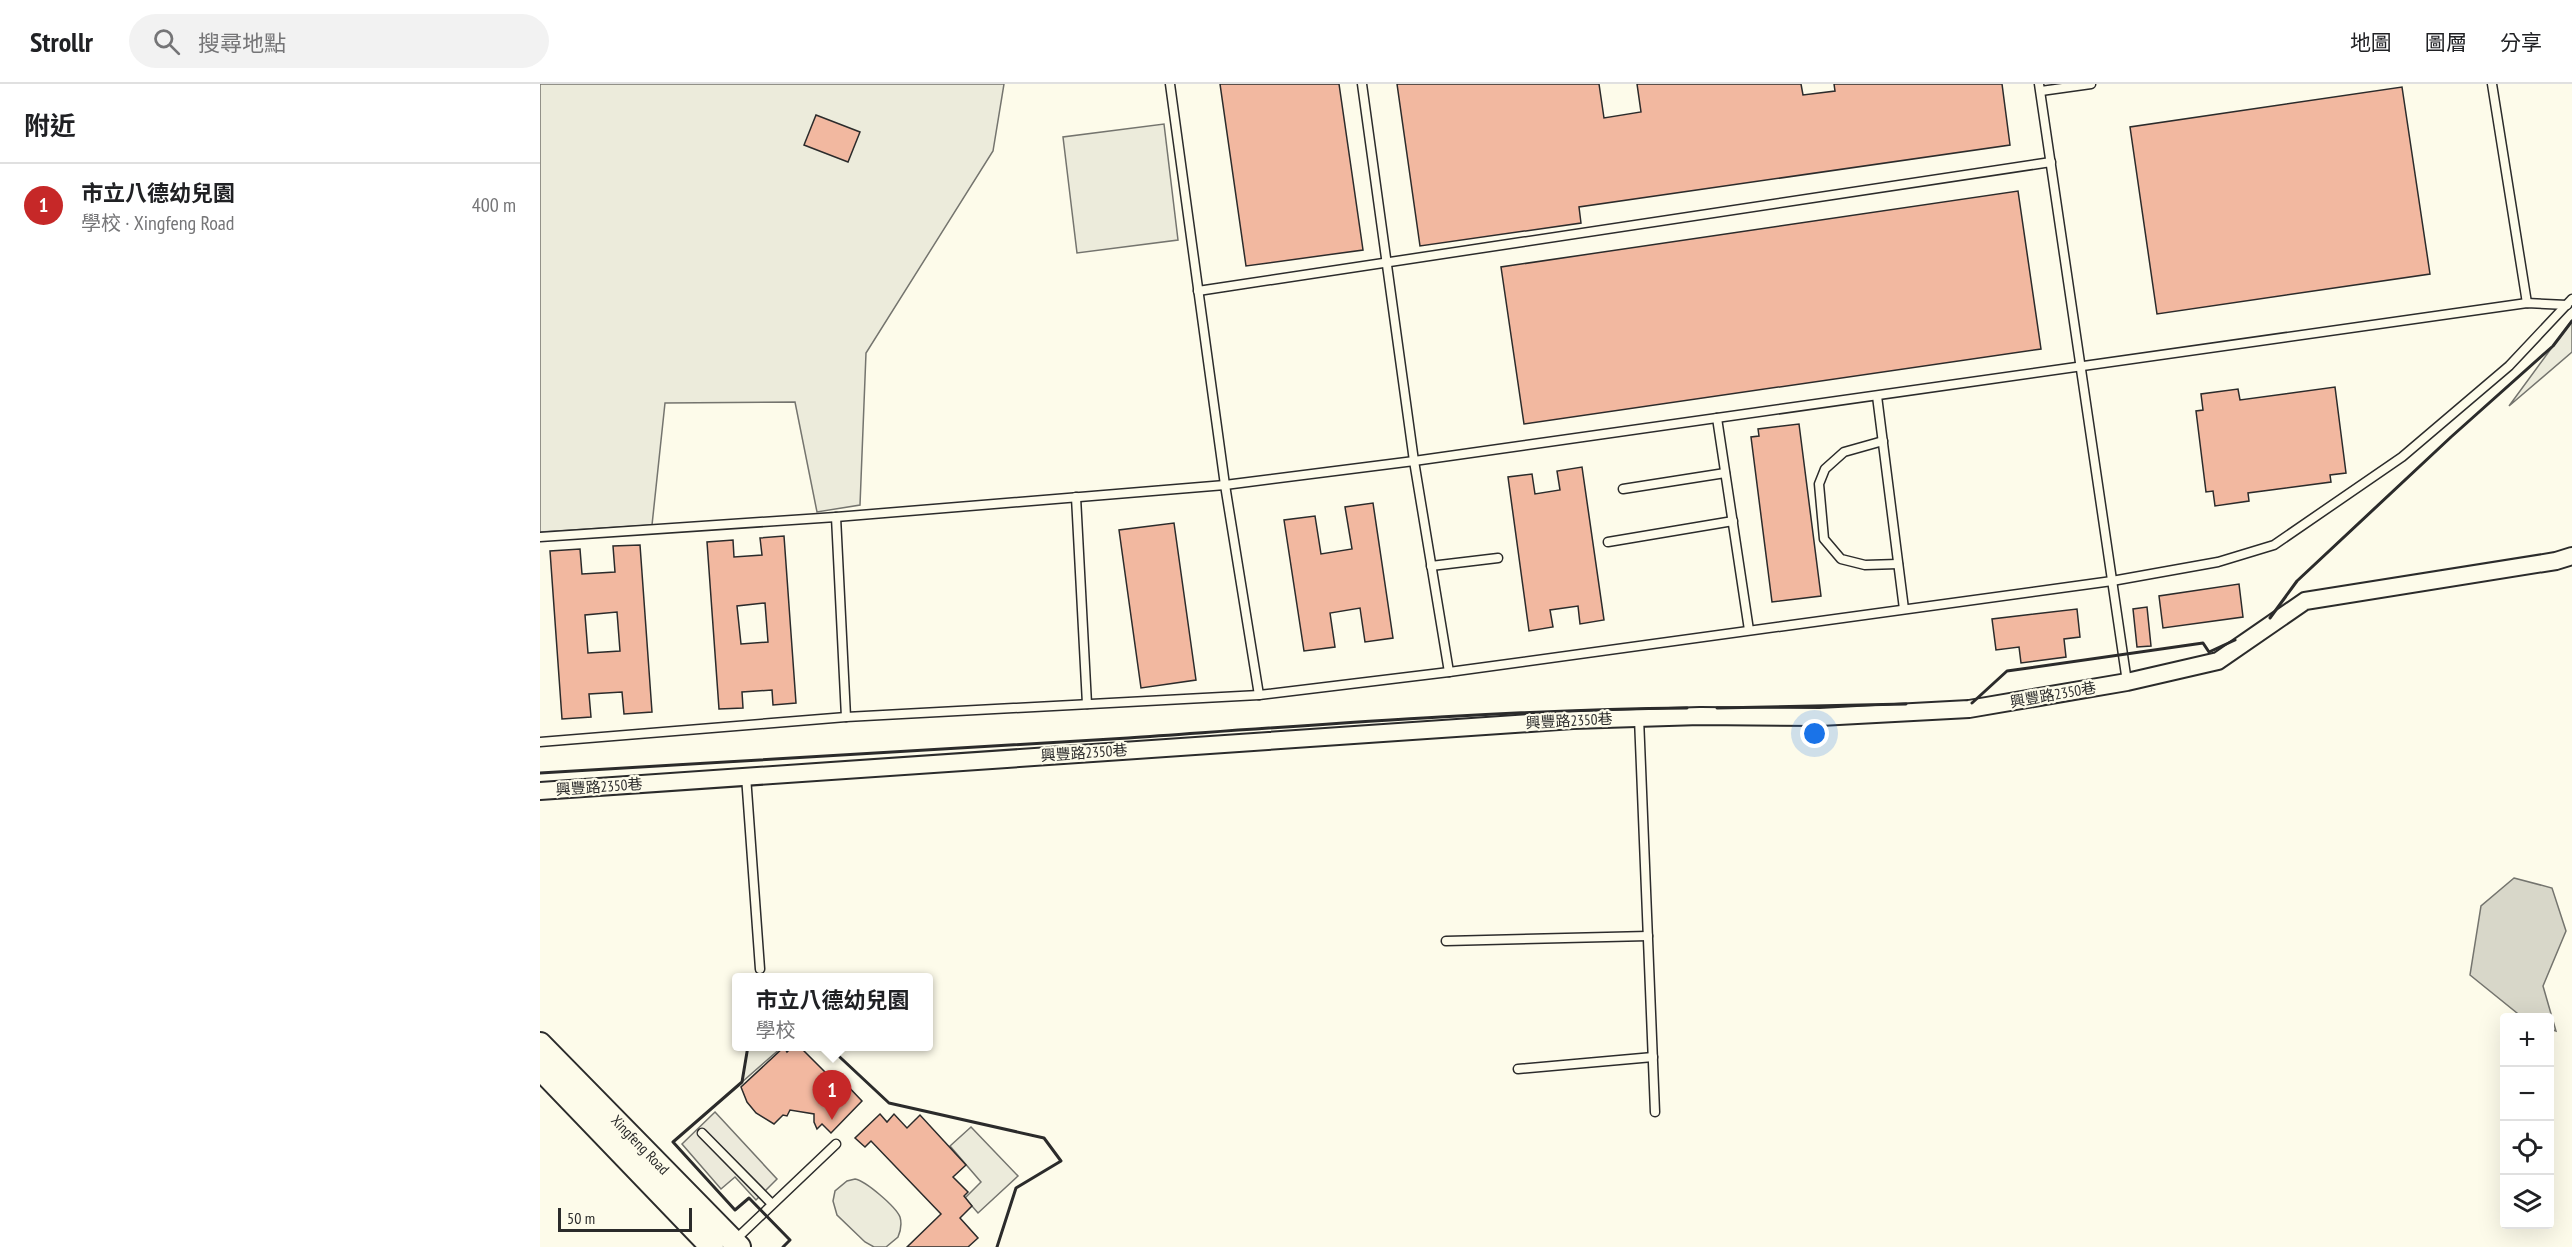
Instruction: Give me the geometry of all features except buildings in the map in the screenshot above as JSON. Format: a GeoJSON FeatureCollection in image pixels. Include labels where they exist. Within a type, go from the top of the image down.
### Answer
{"type":"FeatureCollection","features":[{"type":"Feature","properties":{"kind":"main road","name":"Xingfeng Road"},"geometry":{"type":"LineString","coordinates":[[540,1044],[728,1246]]}},
{"type":"Feature","properties":{"kind":"main road","name":"Xingfeng Road"},"geometry":{"type":"LineString","coordinates":[[540,1068],[728,1246]]}},
{"type":"Feature","properties":{"kind":"street","name":"興豐路2350巷"},"geometry":{"type":"LineString","coordinates":[[540,791],[1561,721],[1820,717],[1969,710],[2127,682],[2218,661],[2305,602],[2556,561],[2572,556]]}},
{"type":"Feature","properties":{"kind":"lane"},"geometry":{"type":"LineString","coordinates":[[1170,84],[1226,485],[1260,695]]}},
{"type":"Feature","properties":{"kind":"lane"},"geometry":{"type":"LineString","coordinates":[[1362,84],[1414,461],[1449,672]]}},
{"type":"Feature","properties":{"kind":"lane"},"geometry":{"type":"LineString","coordinates":[[2091,84],[2040,88],[2127,682]]}},
{"type":"Feature","properties":{"kind":"lane"},"geometry":{"type":"LineString","coordinates":[[2492,84],[2527,303]]}},
{"type":"Feature","properties":{"kind":"lane"},"geometry":{"type":"LineString","coordinates":[[1198,291],[2051,162]]}},
{"type":"Feature","properties":{"kind":"lane"},"geometry":{"type":"LineString","coordinates":[[540,537],[836,517],[1226,485],[1414,461],[2527,303],[2570,302]]}},
{"type":"Feature","properties":{"kind":"lane"},"geometry":{"type":"LineString","coordinates":[[540,742],[846,717],[1260,695],[1449,672],[2112,581],[2218,562],[2274,545],[2402,457],[2509,366],[2570,302]]}},
{"type":"Feature","properties":{"kind":"lane"},"geometry":{"type":"LineString","coordinates":[[1877,396],[1904,609]]}},
{"type":"Feature","properties":{"kind":"lane"},"geometry":{"type":"LineString","coordinates":[[1717,418],[1749,630]]}},
{"type":"Feature","properties":{"kind":"lane"},"geometry":{"type":"LineString","coordinates":[[1883,441],[1844,452],[1826,469],[1819,484],[1824,539],[1841,559],[1865,565],[1898,564]]}},
{"type":"Feature","properties":{"kind":"lane"},"geometry":{"type":"LineString","coordinates":[[1623,489],[1725,473]]}},
{"type":"Feature","properties":{"kind":"lane"},"geometry":{"type":"LineString","coordinates":[[1076,497],[1087,704]]}},
{"type":"Feature","properties":{"kind":"lane"},"geometry":{"type":"LineString","coordinates":[[836,517],[846,717]]}},
{"type":"Feature","properties":{"kind":"lane"},"geometry":{"type":"LineString","coordinates":[[1608,542],[1733,521]]}},
{"type":"Feature","properties":{"kind":"lane"},"geometry":{"type":"LineString","coordinates":[[1431,566],[1498,558]]}},
{"type":"Feature","properties":{"kind":"lane"},"geometry":{"type":"LineString","coordinates":[[1639,718],[1655,1112]]}},
{"type":"Feature","properties":{"kind":"lane"},"geometry":{"type":"LineString","coordinates":[[746,776],[760,969]]}},
{"type":"Feature","properties":{"kind":"lane"},"geometry":{"type":"LineString","coordinates":[[1446,941],[1648,936]]}},
{"type":"Feature","properties":{"kind":"lane"},"geometry":{"type":"LineString","coordinates":[[1518,1069],[1653,1057]]}},
{"type":"Feature","properties":{"kind":"lane"},"geometry":{"type":"LineString","coordinates":[[702,1133],[772,1204]]}},
{"type":"Feature","properties":{"kind":"lane"},"geometry":{"type":"LineString","coordinates":[[728,1246],[836,1144]]}},
{"type":"Feature","properties":{"kind":"shaded area"},"geometry":{"type":"Polygon","coordinates":[[[540,84],[1004,84],[993,151],[866,353],[860,505],[817,512],[795,402],[665,403],[652,525],[540,532],[540,84]]]}},
{"type":"Feature","properties":{"kind":"shaded area"},"geometry":{"type":"Polygon","coordinates":[[[1164,124],[1178,240],[1077,253],[1063,137],[1164,124]]]}},
{"type":"Feature","properties":{"kind":"shaded area"},"geometry":{"type":"Polygon","coordinates":[[[2572,320],[2572,352],[2509,406],[2572,320]]]}},
{"type":"Feature","properties":{"kind":"shaded area"},"geometry":{"type":"Polygon","coordinates":[[[2514,878],[2552,888],[2566,931],[2543,986],[2551,1013],[2517,1013],[2470,975],[2481,906],[2514,878]]]}},
{"type":"Feature","properties":{"kind":"shaded area"},"geometry":{"type":"Polygon","coordinates":[[[747,1051],[777,1051],[742,1082],[747,1051]]]}},
{"type":"Feature","properties":{"kind":"shaded area"},"geometry":{"type":"Polygon","coordinates":[[[715,1112],[777,1179],[756,1200],[735,1177],[721,1189],[682,1144],[715,1112]]]}},
{"type":"Feature","properties":{"kind":"shaded area"},"geometry":{"type":"Polygon","coordinates":[[[971,1127],[1018,1176],[978,1213],[965,1198],[981,1182],[950,1146],[971,1127]]]}},
{"type":"Feature","properties":{"kind":"shaded area"},"geometry":{"type":"Polygon","coordinates":[[[855,1179],[880,1195],[900,1217],[901,1227],[898,1237],[886,1247],[874,1247],[865,1242],[837,1215],[833,1201],[835,1191],[847,1181],[855,1179]]]}},
{"type":"Feature","properties":{"kind":"wall"},"geometry":{"type":"LineString","coordinates":[[2270,618],[2297,581],[2451,437],[2553,346],[2572,321]]}},
{"type":"Feature","properties":{"kind":"wall"},"geometry":{"type":"LineString","coordinates":[[1972,703],[2007,671],[2203,643],[2209,652],[2235,640]]}},
{"type":"Feature","properties":{"kind":"wall"},"geometry":{"type":"LineString","coordinates":[[1717,708],[1906,704]]}},
{"type":"Feature","properties":{"kind":"wall"},"geometry":{"type":"LineString","coordinates":[[540,773],[908,752],[1407,719],[1687,708]]}},
{"type":"Feature","properties":{"kind":"wall"},"geometry":{"type":"LineString","coordinates":[[747,1051],[742,1082],[673,1142],[735,1210],[749,1198],[790,1240],[783,1247]]}},
{"type":"Feature","properties":{"kind":"wall"},"geometry":{"type":"LineString","coordinates":[[833,1051],[889,1103],[1044,1138],[1061,1161],[1016,1188],[997,1247]]}},
{"type":"Feature","properties":{"kind":"place","name":"市立八德幼兒園"},"geometry":{"type":"Point","coordinates":[832,1120]}}]}
